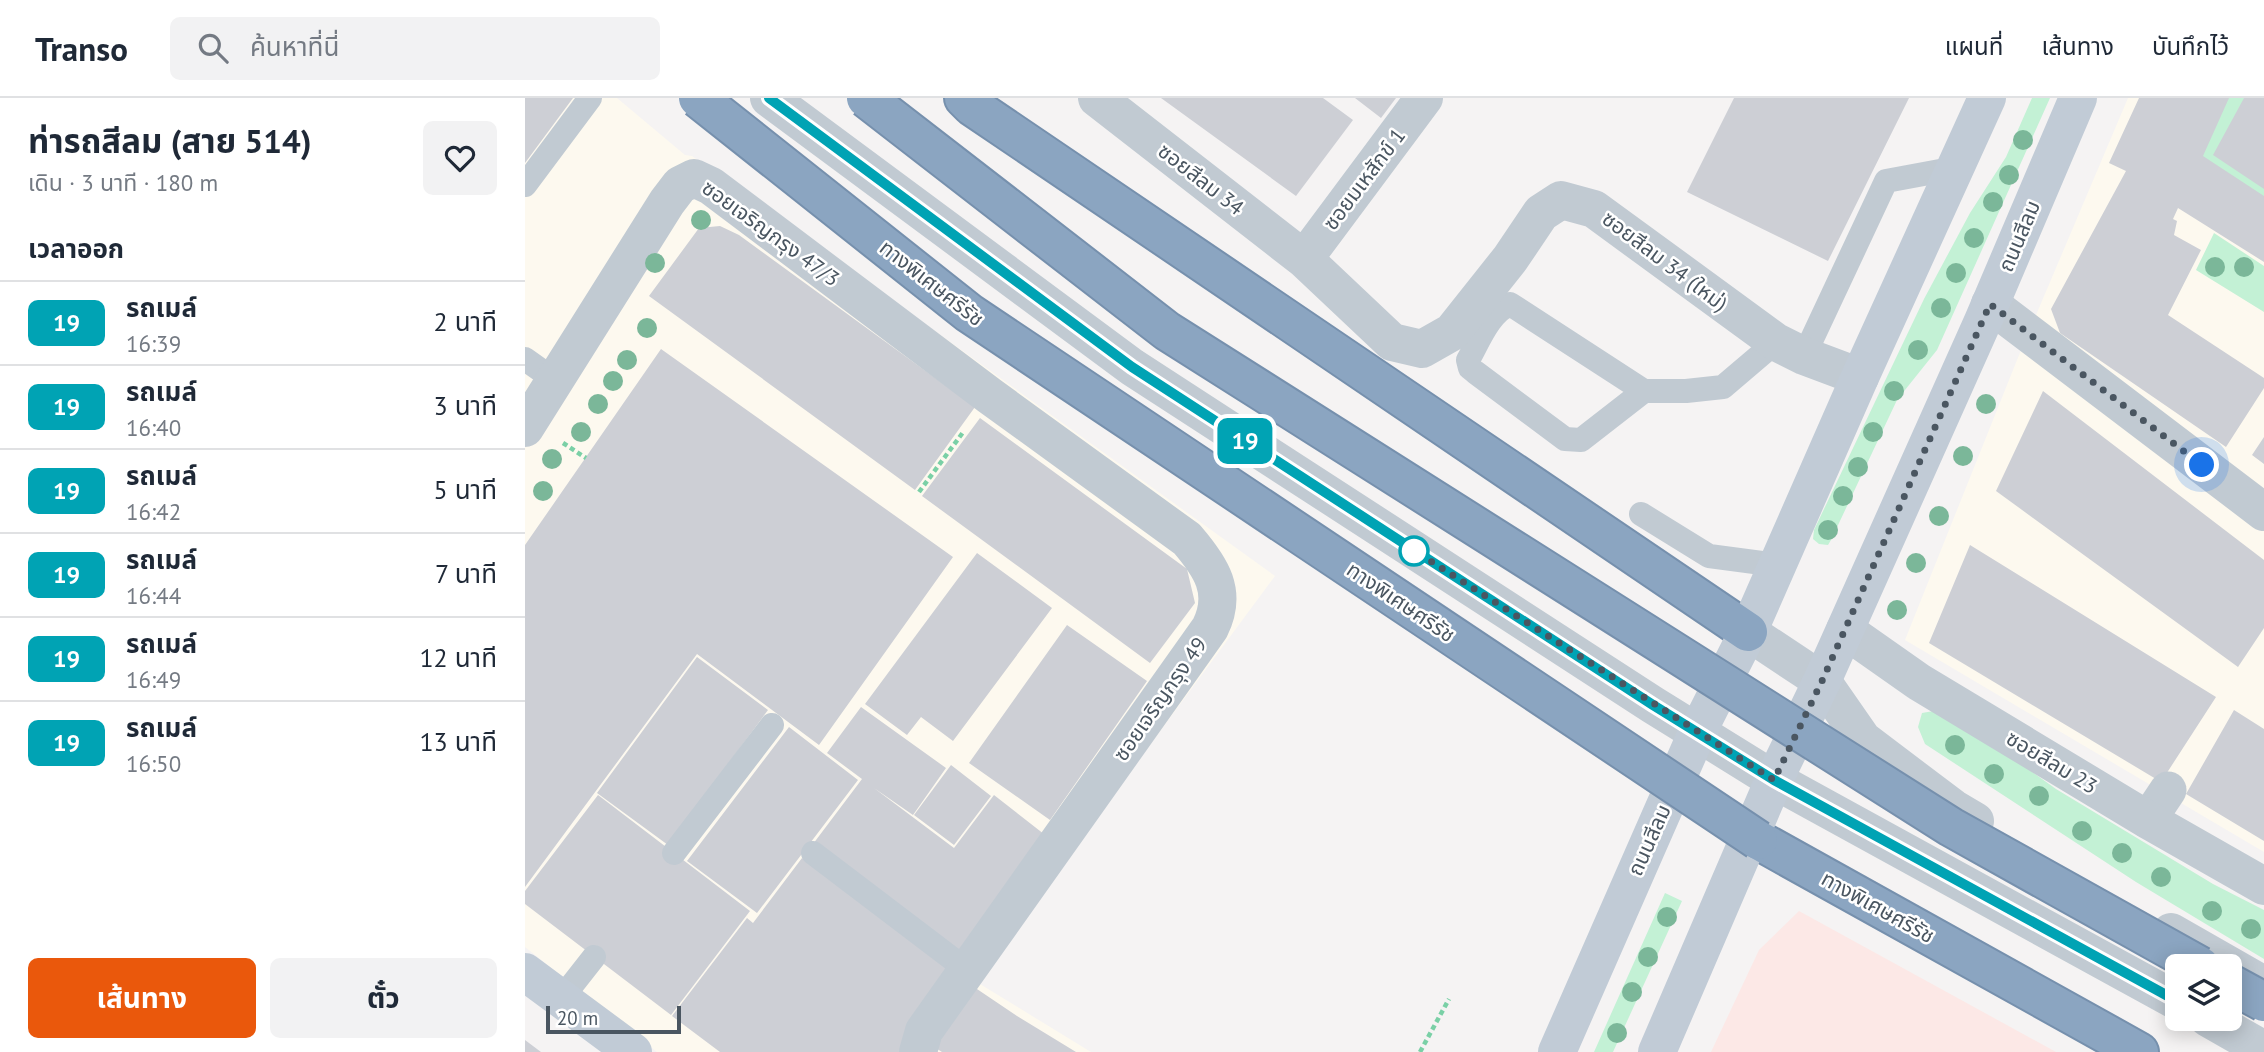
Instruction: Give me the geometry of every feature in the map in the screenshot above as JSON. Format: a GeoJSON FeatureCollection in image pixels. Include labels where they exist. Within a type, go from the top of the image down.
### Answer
{"type":"FeatureCollection","features":[{"type":"Feature","properties":{"kind":"highway","name":"ทางพิเศษศรีรัช"},"geometry":{"type":"LineString","coordinates":[[698,98],[969,313],[1758,840],[2139,1052]]}},
{"type":"Feature","properties":{"kind":"highway"},"geometry":{"type":"LineString","coordinates":[[866,98],[1167,331],[1951,827],[2179,954]]}},
{"type":"Feature","properties":{"kind":"highway"},"geometry":{"type":"LineString","coordinates":[[964,98],[972,106],[1748,632]]}},
{"type":"Feature","properties":{"kind":"highway"},"geometry":{"type":"LineString","coordinates":[[2242,1000],[2264,1002]]}},
{"type":"Feature","properties":{"kind":"main road","name":"ถนนสีลม"},"geometry":{"type":"LineString","coordinates":[[1557,1052],[1696,733],[1748,632],[1987,98]]}},
{"type":"Feature","properties":{"kind":"main road","name":"ถนนสีลม"},"geometry":{"type":"LineString","coordinates":[[1657,1052],[1774,780],[1822,681],[1990,304],[2078,98]]}},
{"type":"Feature","properties":{"kind":"main road"},"geometry":{"type":"LineString","coordinates":[[525,972],[633,1052]]}},
{"type":"Feature","properties":{"kind":"street"},"geometry":{"type":"LineString","coordinates":[[769,98],[1132,367],[1696,733],[1774,780],[2165,994]]}},
{"type":"Feature","properties":{"kind":"street","name":"ซอยสีลม 34"},"geometry":{"type":"LineString","coordinates":[[1097,98],[1304,259]]}},
{"type":"Feature","properties":{"kind":"street","name":"ซอยมเหสักข์ 1"},"geometry":{"type":"LineString","coordinates":[[1304,259],[1424,98]]}},
{"type":"Feature","properties":{"kind":"street","name":"ซอยเจริญกรุง 47/3"},"geometry":{"type":"LineString","coordinates":[[525,428],[667,202],[680,185],[694,178],[711,186],[991,396]]}},
{"type":"Feature","properties":{"kind":"street","name":"ซอยสีลม 34 (ใหม่)"},"geometry":{"type":"LineString","coordinates":[[1304,259],[1392,342],[1422,349],[1452,332],[1510,258],[1541,213],[1561,200],[1594,209],[1790,349],[1860,377]]}},
{"type":"Feature","properties":{"kind":"street"},"geometry":{"type":"LineString","coordinates":[[1990,304],[2264,512]]}},
{"type":"Feature","properties":{"kind":"street","name":"ซอยเจริญกรุง 49"},"geometry":{"type":"LineString","coordinates":[[918,1052],[924,1031],[1210,628],[1216,617],[1218,600],[1216,580],[1187,539],[991,396]]}},
{"type":"Feature","properties":{"kind":"street","name":"ซอยสีลม 23"},"geometry":{"type":"LineString","coordinates":[[1845,629],[1919,682],[2158,805],[2264,886]]}},
{"type":"Feature","properties":{"kind":"street"},"geometry":{"type":"LineString","coordinates":[[1748,632],[1822,681],[1863,740],[1953,808],[2165,955]]}},
{"type":"Feature","properties":{"kind":"street"},"geometry":{"type":"LineString","coordinates":[[2242,1018],[2264,1049]]}},
{"type":"Feature","properties":{"kind":"lane"},"geometry":{"type":"LineString","coordinates":[[525,186],[590,98]]}},
{"type":"Feature","properties":{"kind":"lane"},"geometry":{"type":"LineString","coordinates":[[1644,391],[1581,440],[1565,439],[1470,368],[1468,360],[1492,319],[1500,309],[1510,304],[1644,391],[1686,391],[1723,387],[1790,349],[1886,181],[1956,168]]}},
{"type":"Feature","properties":{"kind":"lane"},"geometry":{"type":"LineString","coordinates":[[525,359],[556,381]]}},
{"type":"Feature","properties":{"kind":"lane"},"geometry":{"type":"LineString","coordinates":[[1641,514],[1709,556],[1777,565]]}},
{"type":"Feature","properties":{"kind":"lane"},"geometry":{"type":"LineString","coordinates":[[674,853],[772,725]]}},
{"type":"Feature","properties":{"kind":"lane"},"geometry":{"type":"LineString","coordinates":[[813,853],[967,970]]}},
{"type":"Feature","properties":{"kind":"lane"},"geometry":{"type":"LineString","coordinates":[[562,999],[594,957]]}},
{"type":"Feature","properties":{"kind":"path"},"geometry":{"type":"LineString","coordinates":[[919,492],[991,396]]}},
{"type":"Feature","properties":{"kind":"path"},"geometry":{"type":"LineString","coordinates":[[1420,1052],[1450,999]]}},
{"type":"Feature","properties":{"kind":"shaded area"},"geometry":{"type":"Polygon","coordinates":[[[525,98],[617,98],[685,155],[692,156],[1275,576],[975,981],[1091,1052],[657,1052],[525,947],[525,98]]]}},
{"type":"Feature","properties":{"kind":"shaded area"},"geometry":{"type":"Polygon","coordinates":[[[2128,98],[2264,98],[2264,852],[1905,640],[2017,360],[2128,98]]]}},
{"type":"Feature","properties":{"kind":"shaded area"},"geometry":{"type":"Polygon","coordinates":[[[1799,911],[2056,1052],[1711,1052],[1759,950],[1799,911]]]}},
{"type":"Feature","properties":{"kind":"green space"},"geometry":{"type":"Polygon","coordinates":[[[2032,98],[2050,98],[1937,350],[1897,400],[1828,545],[1819,544],[1813,539],[1814,530],[1924,299],[1970,213],[2006,157],[2032,98]]]}},
{"type":"Feature","properties":{"kind":"green space"},"geometry":{"type":"Polygon","coordinates":[[[2220,98],[2264,98],[2264,212],[2190,165],[2220,98]]]}},
{"type":"Feature","properties":{"kind":"green space"},"geometry":{"type":"Polygon","coordinates":[[[2214,233],[2264,266],[2264,312],[2196,270],[2214,233]]]}},
{"type":"Feature","properties":{"kind":"green space"},"geometry":{"type":"Polygon","coordinates":[[[1945,709],[2056,789],[2213,884],[2264,910],[2264,959],[2136,882],[1925,744],[1918,727],[1922,713],[1945,709]]]}},
{"type":"Feature","properties":{"kind":"green space"},"geometry":{"type":"Polygon","coordinates":[[[1665,893],[1682,901],[1613,1052],[1594,1052],[1665,893]]]}},
{"type":"Feature","properties":{"kind":"building"},"geometry":{"type":"Polygon","coordinates":[[[525,98],[573,98],[525,163],[525,98]]]}},
{"type":"Feature","properties":{"kind":"building"},"geometry":{"type":"Polygon","coordinates":[[[1161,98],[1323,98],[1353,120],[1296,196],[1161,98]]]}},
{"type":"Feature","properties":{"kind":"building"},"geometry":{"type":"Polygon","coordinates":[[[1355,98],[1396,98],[1381,118],[1355,98]]]}},
{"type":"Feature","properties":{"kind":"building"},"geometry":{"type":"Polygon","coordinates":[[[1734,98],[1909,98],[1828,261],[1687,192],[1734,98]]]}},
{"type":"Feature","properties":{"kind":"building"},"geometry":{"type":"Polygon","coordinates":[[[2139,98],[2229,98],[2203,156],[2264,196],[2264,262],[2178,208],[2173,219],[2177,221],[2174,235],[2201,250],[2168,315],[2264,378],[2264,388],[2226,447],[2060,333],[2051,309],[2126,171],[2109,163],[2139,98]]]}},
{"type":"Feature","properties":{"kind":"building"},"geometry":{"type":"Polygon","coordinates":[[[2244,98],[2264,98],[2264,189],[2213,155],[2244,98]]]}},
{"type":"Feature","properties":{"kind":"building"},"geometry":{"type":"Polygon","coordinates":[[[720,226],[739,235],[975,407],[915,490],[649,296],[699,228],[720,226]]]}},
{"type":"Feature","properties":{"kind":"building"},"geometry":{"type":"Polygon","coordinates":[[[661,349],[953,557],[819,745],[697,654],[525,887],[525,545],[661,349]]]}},
{"type":"Feature","properties":{"kind":"building"},"geometry":{"type":"Polygon","coordinates":[[[2043,391],[2264,560],[2264,628],[2238,667],[1996,491],[2043,391]]]}},
{"type":"Feature","properties":{"kind":"building"},"geometry":{"type":"Polygon","coordinates":[[[980,418],[1187,569],[1195,603],[1150,663],[922,496],[980,418]]]}},
{"type":"Feature","properties":{"kind":"building"},"geometry":{"type":"Polygon","coordinates":[[[2264,437],[2264,464],[2252,455],[2264,437]]]}},
{"type":"Feature","properties":{"kind":"building"},"geometry":{"type":"Polygon","coordinates":[[[1970,545],[2216,697],[2161,782],[1929,643],[1970,545]]]}},
{"type":"Feature","properties":{"kind":"building"},"geometry":{"type":"Polygon","coordinates":[[[977,553],[1052,608],[953,741],[921,717],[907,735],[865,704],[977,553]]]}},
{"type":"Feature","properties":{"kind":"building"},"geometry":{"type":"Polygon","coordinates":[[[1067,625],[1147,681],[1050,820],[969,763],[1067,625]]]}},
{"type":"Feature","properties":{"kind":"building"},"geometry":{"type":"Polygon","coordinates":[[[697,657],[768,710],[668,845],[597,793],[697,657]]]}},
{"type":"Feature","properties":{"kind":"building"},"geometry":{"type":"Polygon","coordinates":[[[861,707],[946,768],[913,815],[874,788],[954,848],[994,795],[1049,838],[966,957],[813,844],[862,779],[827,753],[861,707]]]}},
{"type":"Feature","properties":{"kind":"building"},"geometry":{"type":"Polygon","coordinates":[[[2234,710],[2264,729],[2264,841],[2186,794],[2234,710]]]}},
{"type":"Feature","properties":{"kind":"building"},"geometry":{"type":"Polygon","coordinates":[[[789,727],[858,780],[757,913],[687,861],[789,727]]]}},
{"type":"Feature","properties":{"kind":"building"},"geometry":{"type":"Polygon","coordinates":[[[951,765],[991,796],[954,845],[914,815],[951,765]]]}},
{"type":"Feature","properties":{"kind":"building"},"geometry":{"type":"Polygon","coordinates":[[[598,795],[750,911],[671,1015],[525,904],[525,891],[598,795]]]}},
{"type":"Feature","properties":{"kind":"building"},"geometry":{"type":"Polygon","coordinates":[[[802,858],[954,972],[899,1052],[720,1052],[672,1016],[747,918],[753,923],[802,858]]]}},
{"type":"Feature","properties":{"kind":"building"},"geometry":{"type":"Polygon","coordinates":[[[974,987],[1076,1052],[942,1052],[931,1045],[974,987]]]}},
{"type":"Feature","properties":{"kind":"building"},"geometry":{"type":"Polygon","coordinates":[[[525,1040],[541,1052],[525,1052],[525,1040]]]}},
{"type":"Feature","properties":{"kind":"bus line","name":"19"},"geometry":{"type":"LineString","coordinates":[[769,98],[1132,367],[1653,705],[1774,780],[2165,994]]}},
{"type":"Feature","properties":{"kind":"route"},"geometry":{"type":"LineString","coordinates":[[1414,551],[1407,546],[1774,780],[1822,681],[1990,304],[2202,465]]}}]}
